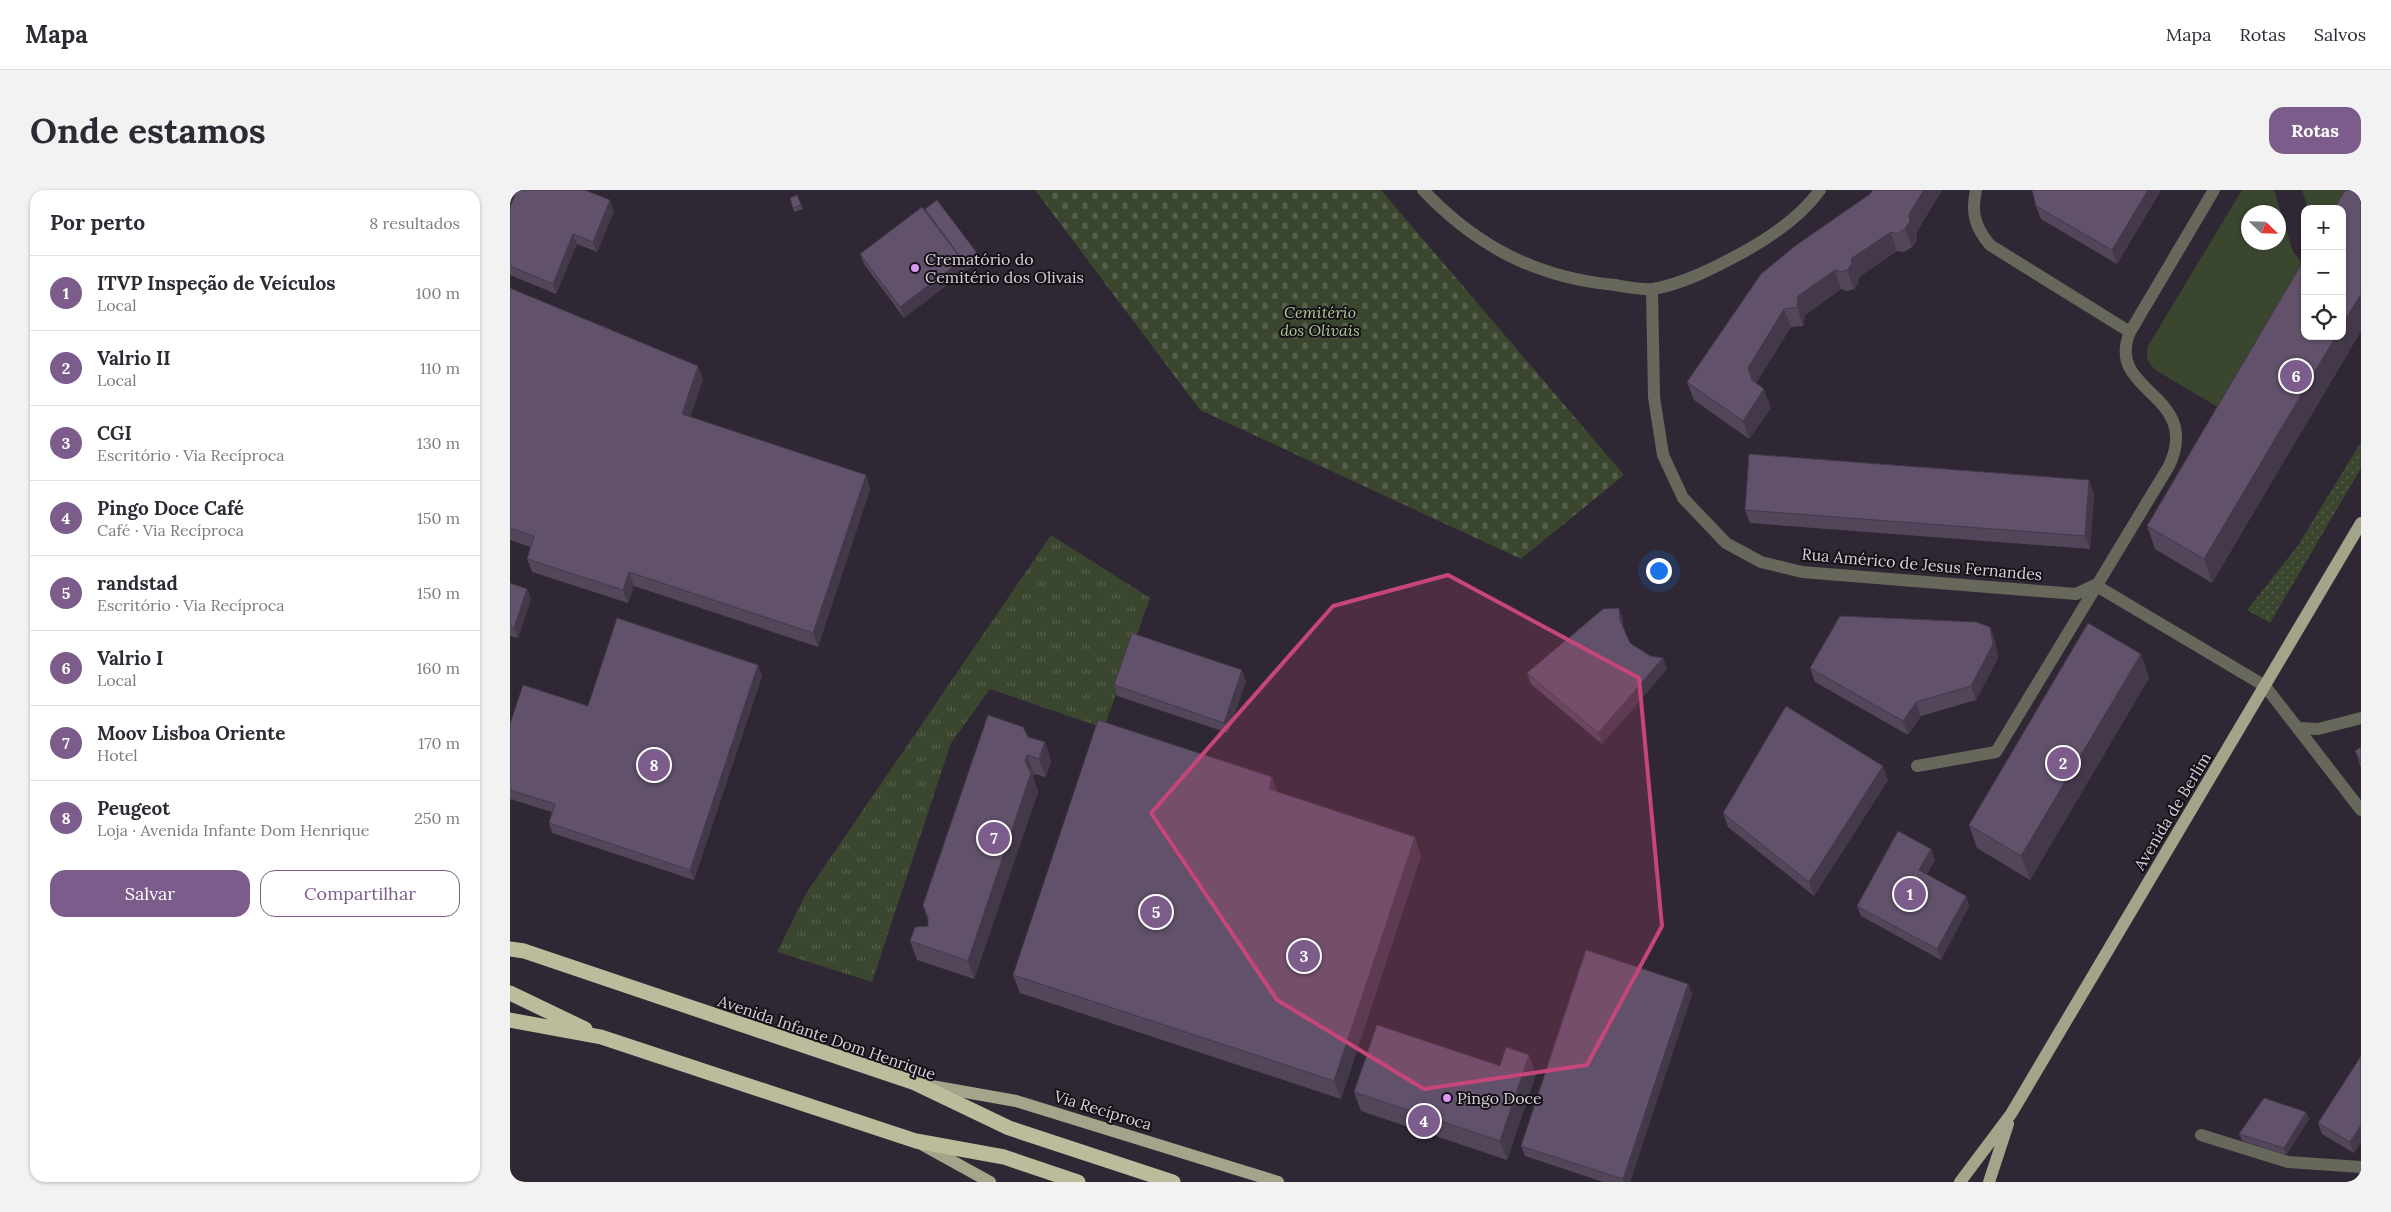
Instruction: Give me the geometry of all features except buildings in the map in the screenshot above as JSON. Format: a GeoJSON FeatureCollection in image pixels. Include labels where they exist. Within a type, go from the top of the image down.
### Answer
{"type":"FeatureCollection","features":[{"type":"Feature","properties":{"kind":"highway","name":"Avenida Infante Dom Henrique"},"geometry":{"type":"LineString","coordinates":[[510,943],[517,950],[916,1083],[1009,1128],[1173,1182]]}},
{"type":"Feature","properties":{"kind":"highway"},"geometry":{"type":"LineString","coordinates":[[510,993],[601,1037],[916,1141],[1004,1157],[1078,1182]]}},
{"type":"Feature","properties":{"kind":"highway"},"geometry":{"type":"LineString","coordinates":[[510,1020],[601,1037]]}},
{"type":"Feature","properties":{"kind":"main road","name":"Avenida de Berlim"},"geometry":{"type":"LineString","coordinates":[[1960,1182],[2012,1114],[2361,523]]}},
{"type":"Feature","properties":{"kind":"main road","name":"Via Recíproca"},"geometry":{"type":"LineString","coordinates":[[916,1083],[1016,1101],[1278,1182]]}},
{"type":"Feature","properties":{"kind":"main road","name":"Avenida de Berlim"},"geometry":{"type":"LineString","coordinates":[[1989,1182],[2012,1114]]}},
{"type":"Feature","properties":{"kind":"main road"},"geometry":{"type":"LineString","coordinates":[[916,1141],[990,1182]]}},
{"type":"Feature","properties":{"kind":"street"},"geometry":{"type":"LineString","coordinates":[[1422,190],[1447,216],[1490,247],[1536,268],[1592,283],[1652,289],[1706,272],[1761,243],[1810,203],[1820,190]]}},
{"type":"Feature","properties":{"kind":"street"},"geometry":{"type":"LineString","coordinates":[[1976,190],[1973,215],[1976,225],[1990,245],[2130,332]]}},
{"type":"Feature","properties":{"kind":"street"},"geometry":{"type":"LineString","coordinates":[[1917,766],[1996,752],[2168,466],[2177,443],[2177,432],[2170,412],[2138,379],[2125,358],[2124,350],[2130,332],[2214,190]]}},
{"type":"Feature","properties":{"kind":"street","name":"Rua Américo de Jesus Fernandes"},"geometry":{"type":"LineString","coordinates":[[1652,289],[1654,397],[1663,454],[1683,498],[1726,543],[1761,562],[1802,572],[2076,594],[2095,585]]}},
{"type":"Feature","properties":{"kind":"street"},"geometry":{"type":"LineString","coordinates":[[2095,585],[2265,686],[2361,810]]}},
{"type":"Feature","properties":{"kind":"street"},"geometry":{"type":"LineString","coordinates":[[2299,728],[2318,729],[2361,718]]}},
{"type":"Feature","properties":{"kind":"street"},"geometry":{"type":"LineString","coordinates":[[2201,1135],[2288,1162],[2361,1167]]}},
{"type":"Feature","properties":{"kind":"highlighted area"},"geometry":{"type":"Polygon","coordinates":[[[1448,575],[1639,678],[1662,926],[1587,1065],[1424,1089],[1277,1000],[1151,813],[1333,606],[1448,575]]]}},
{"type":"Feature","properties":{"kind":"green space","name":"Cemitério dos Olivais"},"geometry":{"type":"Polygon","coordinates":[[[1035,190],[1381,190],[1624,475],[1521,559],[1200,410],[1035,190]]]}},
{"type":"Feature","properties":{"kind":"green space"},"geometry":{"type":"Polygon","coordinates":[[[2242,190],[2274,190],[2279,205],[2241,205],[2241,250],[2286,250],[2286,229],[2293,252],[2301,261],[2301,274],[2233,416],[2157,371],[2151,366],[2147,354],[2148,346],[2242,190]]]}},
{"type":"Feature","properties":{"kind":"green space"},"geometry":{"type":"Polygon","coordinates":[[[2302,190],[2347,190],[2343,205],[2307,205],[2302,190]]]}},
{"type":"Feature","properties":{"kind":"green space"},"geometry":{"type":"Polygon","coordinates":[[[2361,442],[2361,468],[2270,623],[2247,610],[2297,547],[2361,442]]]}},
{"type":"Feature","properties":{"kind":"green space"},"geometry":{"type":"Polygon","coordinates":[[[1051,535],[1150,598],[1104,728],[990,689],[951,743],[872,982],[777,952],[807,892],[1051,535]]]}},
{"type":"Feature","properties":{"kind":"place","name":"Crematório do Cemitério dos Olivais"},"geometry":{"type":"Point","coordinates":[915,268]}},
{"type":"Feature","properties":{"kind":"place","name":"Valrio I"},"geometry":{"type":"Point","coordinates":[2296,376]}},
{"type":"Feature","properties":{"kind":"place","name":"Valrio II"},"geometry":{"type":"Point","coordinates":[2063,763]}},
{"type":"Feature","properties":{"kind":"place","name":"Peugeot"},"geometry":{"type":"Point","coordinates":[654,765]}},
{"type":"Feature","properties":{"kind":"place","name":"Moov Lisboa Oriente"},"geometry":{"type":"Point","coordinates":[994,838]}},
{"type":"Feature","properties":{"kind":"place","name":"ITVP Inspeção de Veículos"},"geometry":{"type":"Point","coordinates":[1910,894]}},
{"type":"Feature","properties":{"kind":"place","name":"randstad"},"geometry":{"type":"Point","coordinates":[1156,912]}},
{"type":"Feature","properties":{"kind":"place","name":"CGI"},"geometry":{"type":"Point","coordinates":[1304,956]}},
{"type":"Feature","properties":{"kind":"place","name":"Pingo Doce"},"geometry":{"type":"Point","coordinates":[1447,1098]}},
{"type":"Feature","properties":{"kind":"place","name":"Pingo Doce Café"},"geometry":{"type":"Point","coordinates":[1424,1121]}}]}
